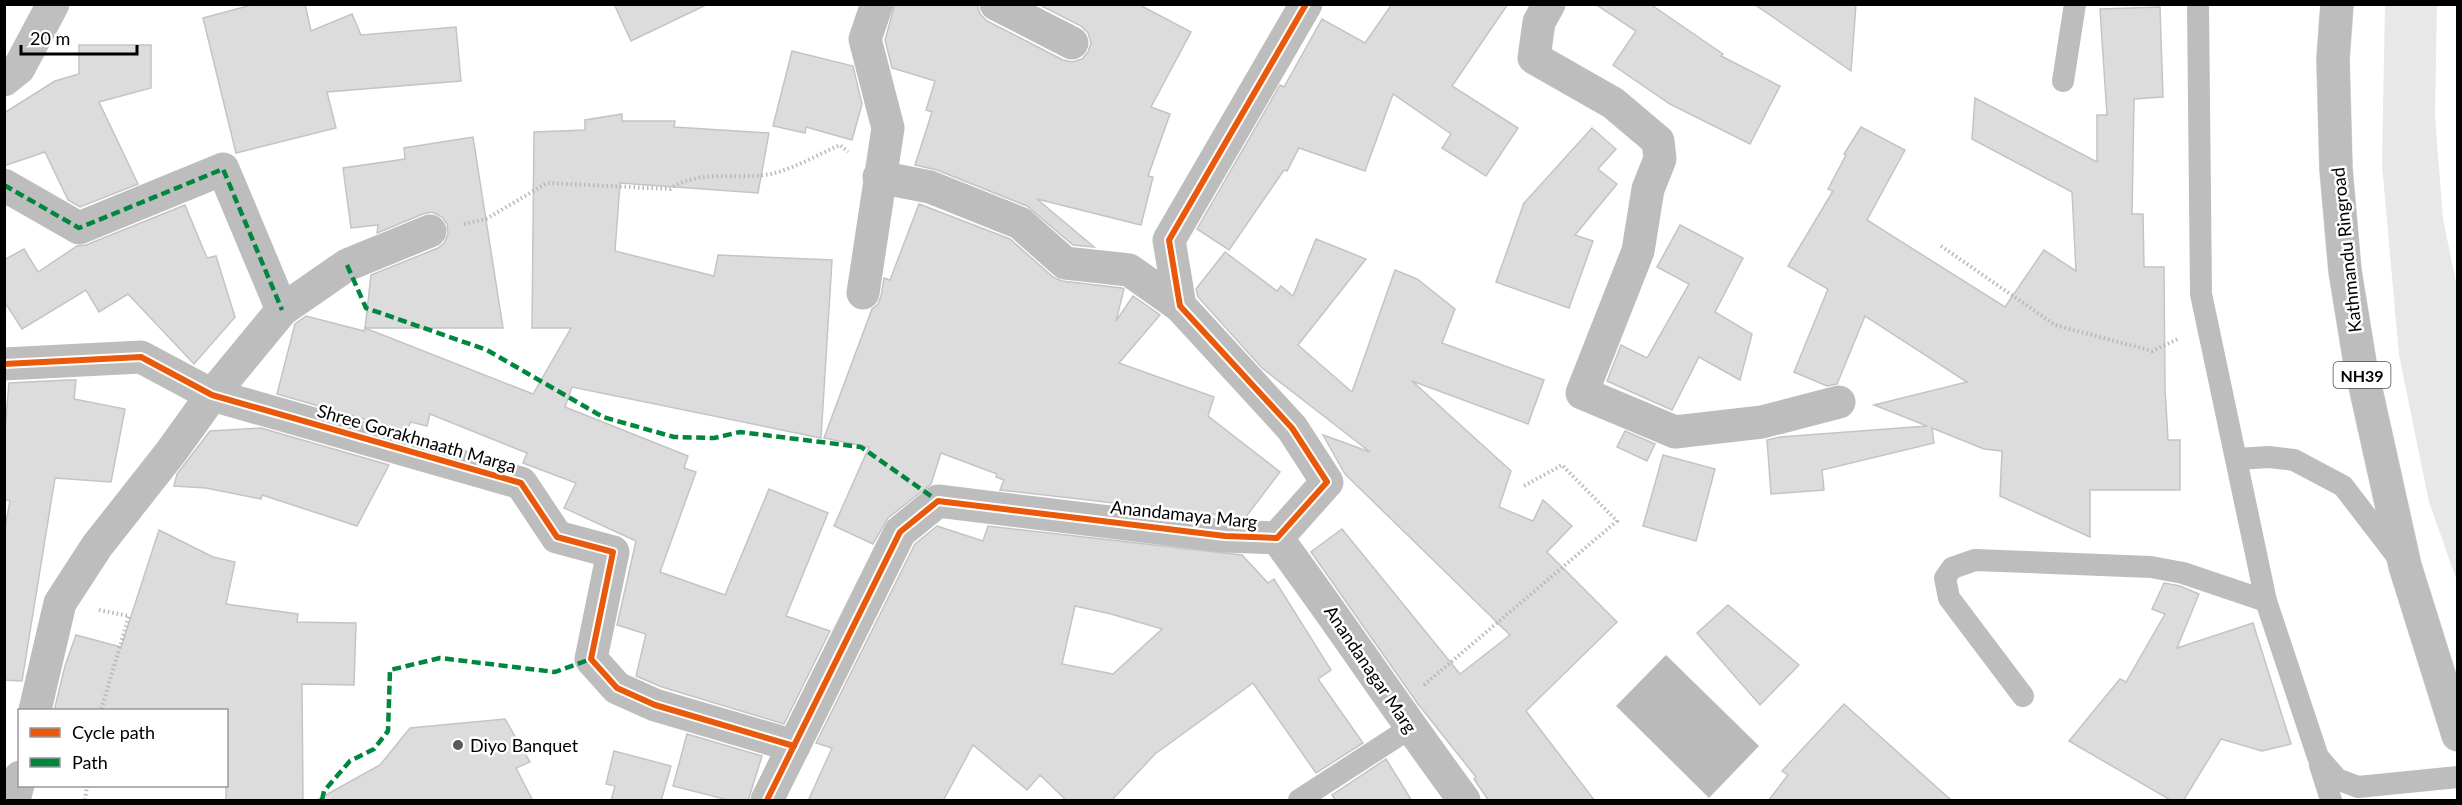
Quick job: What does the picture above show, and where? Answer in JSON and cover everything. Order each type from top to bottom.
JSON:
[{"type":"main road","points":[[4,80],[19,69],[53,4]]},
{"type":"main road","points":[[862,293],[888,128],[865,39],[877,4]]},
{"type":"main road","points":[[996,4],[1072,43]]},
{"type":"main road","points":[[1180,306],[1169,240],[1306,4]]},
{"type":"main road","points":[[1549,4],[1539,22],[1534,58],[1613,103],[1658,141],[1660,159],[1648,189],[1638,251],[1582,393],[1675,432],[1762,422],[1839,402]]},
{"type":"main road","name":"Kathmandu Ringroad","points":[[2337,4],[2333,59],[2336,169],[2345,271],[2360,363],[2405,566],[2457,735]]},
{"type":"main road","points":[[4,185],[79,228],[223,169],[282,310]]},
{"type":"main road","points":[[879,177],[930,188],[1020,224],[1065,263],[1129,270],[1180,306]]},
{"type":"main road","points":[[35,709],[60,603],[97,546],[171,452],[212,395],[282,310],[347,265],[430,231]]},
{"type":"main road","name":"Anandamaya Marg","points":[[766,801],[900,531],[938,501],[1225,536],[1277,538],[1327,482],[1292,428],[1180,306]]},
{"type":"main road","name":"Shree Gorakhnaath Marga","points":[[4,364],[141,357],[212,395],[522,483],[557,537],[613,552],[591,660],[617,688],[655,705],[794,746]]},
{"type":"main road","name":"Anandanagar Marg","points":[[1277,538],[1335,616],[1403,718],[1464,801]]},
{"type":"main road","points":[[14,801],[18,785]]},
{"type":"lane","points":[[2063,81],[2075,4]]},
{"type":"lane","points":[[2198,4],[2200,294],[2266,601],[2331,801]]},
{"type":"lane","points":[[2236,459],[2269,457],[2294,460],[2343,486],[2405,566]]},
{"type":"lane","points":[[2023,696],[1949,598],[1945,578],[1952,568],[1975,560],[2151,567],[2183,573],[2266,601]]},
{"type":"lane","points":[[1299,801],[1403,718]]},
{"type":"lane","points":[[2318,757],[2337,779],[2358,788],[2457,777]]},
{"type":"path","points":[[430,231],[486,219],[547,183],[670,189],[681,182],[698,177],[774,173],[840,145],[879,177]]},
{"type":"path","points":[[1941,246],[2055,325],[2152,351],[2208,326]]},
{"type":"path","points":[[1403,718],[1617,521],[1562,465],[1522,487]]},
{"type":"path","points":[[60,603],[129,616],[101,709]]},
{"type":"shaded area","points":[[2385,5],[2437,5],[2435,117],[2443,219],[2458,292],[2457,581],[2429,502],[2399,355],[2382,165]]},
{"type":"shaded area","points":[[1666,655],[1759,746],[1709,798],[1616,706]]},
{"type":"building","points":[[255,4],[305,4],[311,31],[352,14],[361,35],[456,27],[461,81],[327,92],[336,128],[236,153],[203,18]]},
{"type":"building","points":[[614,4],[708,4],[631,41]]},
{"type":"building","points":[[895,4],[977,4],[980,14],[987,21],[1063,60],[1072,62],[1082,59],[1088,52],[1091,43],[1088,33],[1081,26],[1038,4],[1138,4],[1191,32],[1151,107],[1170,114],[1148,176],[1153,177],[1141,225],[1037,199],[1094,247],[1073,245],[1027,206],[937,170],[915,165],[932,112],[926,110],[935,81],[892,68],[885,40]]},
{"type":"building","points":[[1392,4],[1508,4],[1452,86],[1518,128],[1486,176],[1442,148],[1451,134],[1393,94],[1365,171],[1299,148],[1287,171],[1284,170],[1229,250],[1197,229],[1280,85],[1284,87],[1322,19],[1365,43]]},
{"type":"building","points":[[1595,4],[1650,4],[1723,54],[1721,56],[1780,86],[1750,144],[1670,104],[1613,65],[1636,31]]},
{"type":"building","points":[[1754,4],[1856,4],[1851,71]]},
{"type":"building","points":[[2160,7],[2163,97],[2134,99],[2132,214],[2143,214],[2144,267],[2164,267],[2168,440],[2180,440],[2180,490],[2090,490],[2090,537],[2000,496],[2002,451],[1984,449],[1932,428],[1934,443],[1822,470],[1824,490],[1771,494],[1767,440],[1780,437],[1927,426],[1874,405],[1967,382],[1865,316],[1837,384],[1827,386],[1794,372],[1828,289],[1788,266],[1833,191],[1828,189],[1846,155],[1844,154],[1861,127],[1905,150],[1867,220],[2005,307],[2044,250],[2076,271],[2072,192],[1972,139],[1975,98],[2097,162],[2097,115],[2107,115],[2100,9]]},
{"type":"building","points":[[79,45],[151,45],[151,88],[99,102],[138,184],[80,207],[68,200],[45,152],[4,166],[4,113],[55,81],[79,74]]},
{"type":"building","points":[[792,51],[853,66],[862,104],[852,140],[806,127],[805,133],[773,126]]},
{"type":"building","points":[[622,114],[622,121],[675,121],[674,127],[769,133],[758,193],[620,183],[615,251],[714,276],[718,255],[832,260],[821,438],[572,387],[565,407],[688,456],[684,468],[696,472],[660,572],[725,595],[769,489],[828,513],[786,616],[830,631],[784,724],[662,687],[636,676],[646,634],[617,625],[636,541],[564,508],[576,483],[523,463],[527,453],[430,414],[427,426],[411,422],[406,431],[277,394],[295,324],[306,316],[364,331],[365,328],[533,394],[571,328],[532,328],[534,132],[585,130],[585,120]]},
{"type":"building","points":[[1592,128],[1616,149],[1598,169],[1617,184],[1575,235],[1593,241],[1569,308],[1496,282],[1524,203]]},
{"type":"building","points":[[473,137],[503,328],[365,328],[371,275],[438,248],[444,243],[448,234],[447,224],[442,217],[432,212],[377,233],[378,225],[351,228],[343,168],[405,159],[404,148]]},
{"type":"building","points":[[919,204],[1010,239],[1053,277],[1062,281],[1124,289],[1116,321],[1133,296],[1160,315],[1119,363],[1214,397],[1208,416],[1280,472],[1245,518],[1000,490],[1004,480],[996,477],[997,474],[941,453],[931,484],[888,518],[873,544],[834,526],[869,447],[824,438],[872,309],[878,304],[881,296],[884,278],[890,280]]},
{"type":"building","points":[[185,205],[207,258],[216,256],[235,317],[194,364],[128,294],[99,312],[86,290],[22,329],[4,301],[4,260],[24,249],[38,272],[77,246],[86,245]]},
{"type":"building","points":[[1680,225],[1743,258],[1715,312],[1752,334],[1740,380],[1699,357],[1672,410],[1607,381],[1621,345],[1647,358],[1689,284],[1657,267]]},
{"type":"building","points":[[1316,239],[1366,259],[1298,345],[1352,392],[1395,270],[1417,279],[1455,309],[1442,343],[1544,380],[1528,424],[1412,381],[1511,471],[1499,507],[1533,521],[1543,500],[1572,526],[1547,552],[1617,622],[1526,711],[1595,801],[1489,801],[1474,779],[1476,777],[1418,704],[1311,552],[1342,529],[1460,674],[1510,635],[1345,474],[1323,435],[1370,452],[1262,368],[1198,297],[1196,289],[1225,252],[1277,291],[1281,286],[1293,296]]},
{"type":"building","points":[[76,380],[74,399],[125,409],[111,482],[55,478],[22,681],[4,680],[4,533],[10,501],[4,499],[4,443],[9,383]]},
{"type":"building","points":[[261,428],[389,465],[357,526],[262,495],[261,499],[206,488],[174,486],[177,474],[210,431]]},
{"type":"building","points":[[1625,431],[1655,444],[1647,461],[1617,447]]},
{"type":"building","points":[[1663,455],[1715,469],[1696,541],[1643,526]]},
{"type":"building","points":[[937,526],[983,541],[988,526],[1242,555],[1268,583],[1274,579],[1331,670],[1318,679],[1363,743],[1316,773],[1253,683],[1155,754],[1111,801],[1067,801],[1040,775],[1027,790],[973,745],[943,801],[808,801],[832,748],[816,743],[915,544]],"holes":[[[1075,606],[1162,629],[1113,674],[1062,664]]]},
{"type":"building","points":[[159,530],[213,557],[235,562],[226,604],[298,614],[297,622],[356,623],[354,685],[302,684],[303,801],[226,801],[228,709],[54,709],[65,666],[76,635],[121,647]]},
{"type":"building","points":[[2164,583],[2180,586],[2199,594],[2177,648],[2253,623],[2291,744],[2262,751],[2221,739],[2183,801],[2172,801],[2069,741],[2120,679],[2126,682],[2165,614],[2152,609]]},
{"type":"building","points":[[1728,605],[1799,665],[1760,705],[1697,633]]},
{"type":"building","points":[[1844,704],[1952,801],[1768,801],[1788,775],[1782,771]]},
{"type":"building","name":"Diyo Banquet","points":[[505,719],[530,762],[516,768],[533,801],[315,801],[380,765],[410,728]]},
{"type":"building","points":[[687,734],[762,756],[748,801],[732,801],[673,786]]},
{"type":"building","points":[[614,751],[671,766],[661,801],[611,801],[615,786],[606,784]]},
{"type":"building","points":[[1386,759],[1412,801],[1336,801],[1332,795]]},
{"type":"marked path","points":[[4,185],[79,228],[223,169],[282,310]]},
{"type":"marked path","points":[[347,265],[366,308],[487,350],[603,417],[674,437],[714,438],[740,432],[861,447],[938,501]]},
{"type":"marked path","points":[[322,800],[324,791],[350,761],[374,749],[388,731],[390,670],[440,658],[555,672],[591,659]]},
{"type":"cycle path","points":[[767,800],[900,532],[938,501],[1225,536],[1277,538],[1327,482],[1292,428],[1180,306],[1169,240],[1306,4]]},
{"type":"cycle path","points":[[4,364],[141,357],[212,395],[521,483],[557,537],[613,552],[591,659],[617,688],[655,705],[794,746]]},
{"type":"place","name":"Diyo Banquet","points":[[458,745]]}]
